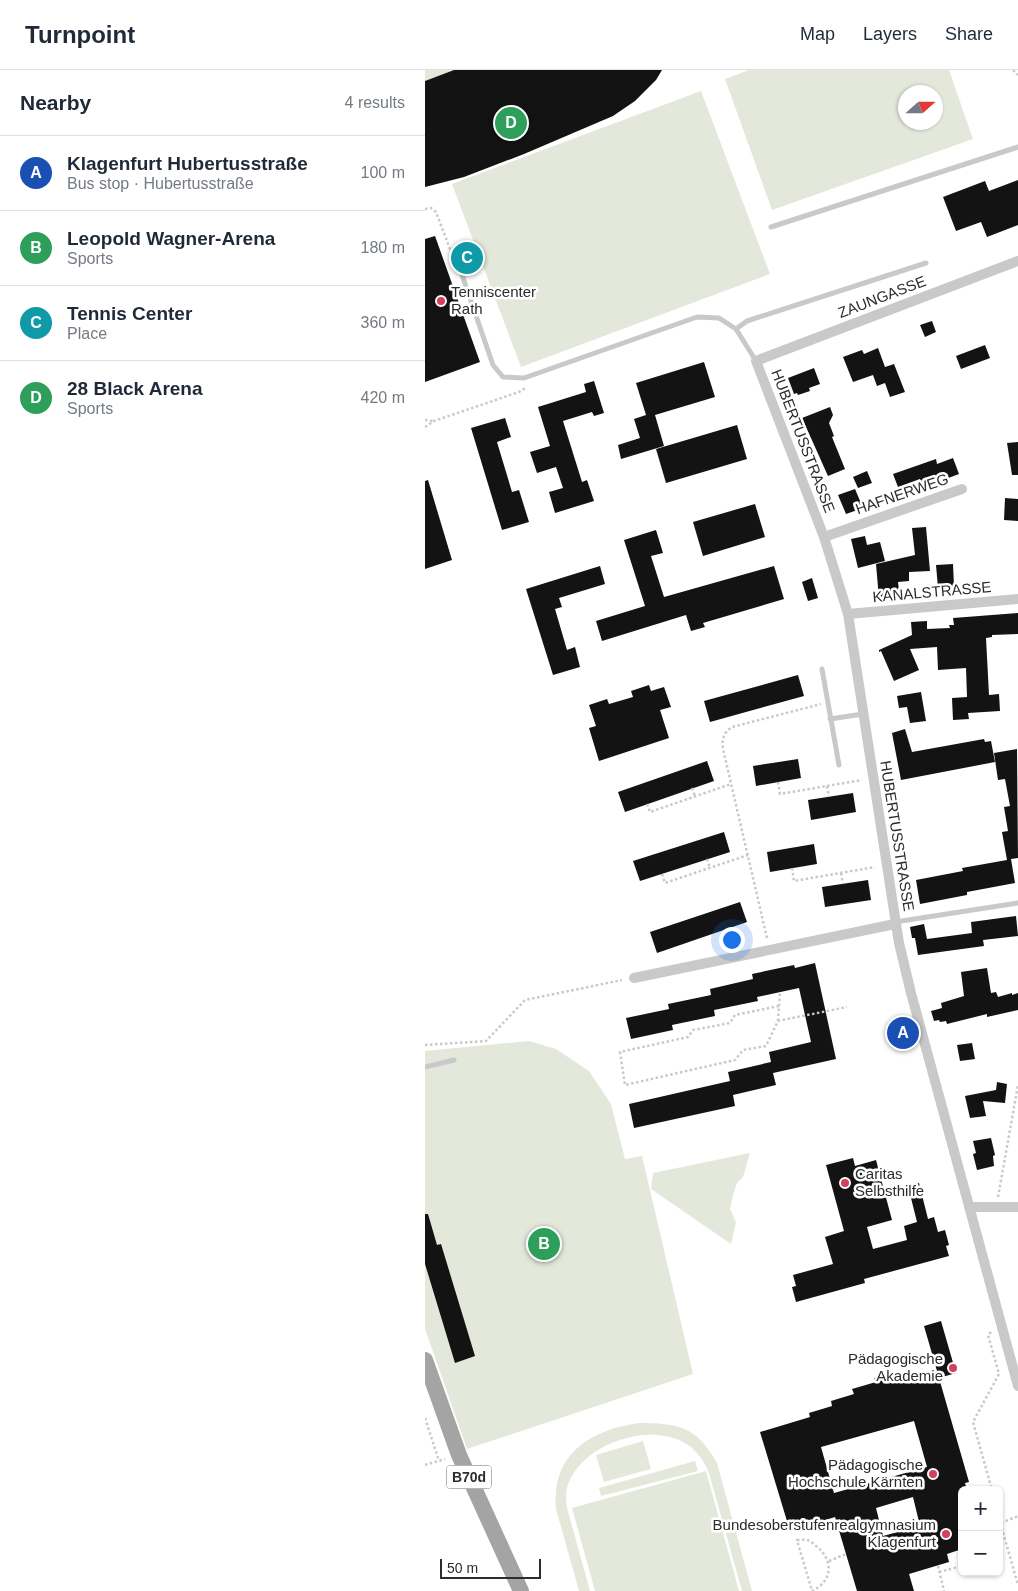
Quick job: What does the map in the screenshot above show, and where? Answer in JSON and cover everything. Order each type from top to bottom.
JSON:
[{"type":"main road","name":"B70d","points":[[425,1360],[459,1455],[521,1591]]},
{"type":"street","name":"ZAUNGASSE","points":[[756,361],[1018,261]]},
{"type":"street","name":"HUBERTUSSTRASSE","points":[[756,361],[824,537],[848,614],[895,923],[911,993],[1018,1386]]},
{"type":"street","name":"HAFNERWEG","points":[[824,537],[962,489]]},
{"type":"street","name":"KANALSTRASSE","points":[[848,614],[1018,599]]},
{"type":"street","name":"HUBERTUSSTRASSE","points":[[634,978],[895,923]]},
{"type":"street","points":[[969,1208],[1018,1207]]},
{"type":"lane","points":[[771,227],[1018,147]]},
{"type":"lane","points":[[461,272],[493,365],[503,377],[525,378],[697,317],[719,318],[736,329],[747,321],[926,263]]},
{"type":"lane","name":"HUBERTUSSTRASSE","points":[[736,329],[756,361]]},
{"type":"lane","points":[[822,669],[839,765]]},
{"type":"lane","points":[[830,719],[863,714]]},
{"type":"lane","name":"HUBERTUSSTRASSE","points":[[895,923],[1018,903]]},
{"type":"lane","points":[[425,1067],[454,1060]]},
{"type":"path","points":[[1013,70],[1018,75]]},
{"type":"path","points":[[425,209],[431,208],[436,212],[456,265],[461,272]]},
{"type":"path","points":[[425,427],[434,421],[519,392],[531,385],[532,375]]},
{"type":"path","points":[[425,420],[434,421]]},
{"type":"path","points":[[770,950],[722,739],[726,731],[732,726],[827,702]]},
{"type":"path","points":[[778,782],[780,794],[874,778]]},
{"type":"path","points":[[647,804],[650,812],[731,784]]},
{"type":"path","points":[[827,786],[829,797]]},
{"type":"path","points":[[692,788],[695,796]]},
{"type":"path","points":[[662,874],[665,883],[748,855]]},
{"type":"path","points":[[707,859],[710,868]]},
{"type":"path","points":[[792,868],[794,881],[887,865]]},
{"type":"path","points":[[841,873],[843,884]]},
{"type":"path","points":[[425,1045],[486,1041],[525,1000],[634,978]]},
{"type":"path","points":[[779,1006],[735,1015],[730,1023],[693,1030],[688,1037],[620,1052],[625,1085],[735,1060],[743,1050],[767,1046],[779,1021],[781,992]]},
{"type":"path","points":[[779,1021],[847,1007]]},
{"type":"path","points":[[996,1207],[1018,1085]]},
{"type":"path","points":[[990,1486],[973,1422],[999,1374],[988,1335],[1000,1321]]},
{"type":"path","points":[[425,1418],[439,1461]]},
{"type":"path","points":[[425,1465],[459,1455]]},
{"type":"path","points":[[1003,1522],[1018,1516]]},
{"type":"path","points":[[1002,1531],[1018,1585]]},
{"type":"path","points":[[797,1540],[809,1541],[821,1550],[829,1561],[829,1574],[821,1586],[812,1591],[797,1540]]},
{"type":"path","points":[[829,1561],[846,1554]]},
{"type":"path","points":[[938,1566],[944,1591]]},
{"type":"path","points":[[939,1572],[958,1567]]},
{"type":"shaded area","points":[[425,70],[454,70],[425,81]]},
{"type":"shaded area","points":[[749,70],[949,70],[973,139],[772,210],[725,79]]},
{"type":"shaded area","points":[[701,91],[770,274],[521,367],[452,184]]},
{"type":"shaded area","points":[[529,1041],[556,1049],[589,1071],[611,1104],[625,1159],[642,1156],[693,1374],[467,1449],[425,1329],[425,1051]]},
{"type":"shaded area","points":[[750,1153],[743,1177],[737,1183],[730,1209],[736,1222],[731,1244],[651,1189],[653,1173]]},
{"type":"shaded area","points":[[639,1423],[676,1426],[694,1435],[710,1451],[717,1463],[752,1591],[742,1591],[709,1473],[697,1452],[685,1443],[670,1437],[654,1435],[619,1440],[603,1447],[589,1456],[577,1468],[569,1482],[566,1492],[567,1508],[590,1591],[579,1591],[556,1509],[556,1490],[560,1473],[567,1459],[577,1448],[590,1439],[621,1426]]},
{"type":"shaded area","points":[[643,1441],[651,1469],[604,1482],[596,1455]]},
{"type":"shaded area","points":[[695,1461],[698,1471],[601,1496],[599,1488]]},
{"type":"shaded area","points":[[706,1471],[739,1591],[595,1591],[572,1508]]},
{"type":"building","points":[[454,70],[662,70],[656,80],[635,101],[613,116],[464,177],[425,187],[425,81]]},
{"type":"building","points":[[1018,180],[1018,225],[987,237],[981,222],[956,231],[943,197],[985,181],[989,191]]},
{"type":"building","name":"Tenniscenter Rath","points":[[435,236],[480,362],[425,382],[425,239]]},
{"type":"building","points":[[932,321],[936,332],[925,337],[920,325]]},
{"type":"building","points":[[985,345],[990,358],[961,369],[956,356]]},
{"type":"building","points":[[878,348],[885,367],[894,364],[905,392],[890,397],[885,383],[877,386],[873,375],[853,382],[843,357],[862,350],[864,354]]},
{"type":"building","points":[[704,362],[715,397],[655,415],[664,446],[621,459],[618,445],[640,438],[634,419],[646,415],[636,383]]},
{"type":"building","points":[[814,368],[820,384],[809,388],[810,391],[798,395],[797,393],[794,394],[788,378]]},
{"type":"building","points":[[594,381],[604,413],[594,416],[592,412],[563,421],[582,482],[587,480],[594,501],[555,513],[549,492],[563,488],[556,467],[537,473],[530,452],[550,446],[538,407],[586,392],[584,384]]},
{"type":"building","points":[[830,407],[833,415],[829,423],[834,436],[832,437],[845,469],[828,476],[802,418]]},
{"type":"building","points":[[505,418],[511,437],[497,442],[512,492],[519,490],[529,522],[502,530],[471,428]]},
{"type":"building","points":[[737,425],[747,459],[666,483],[656,449]]},
{"type":"building","points":[[1018,442],[1018,475],[1012,475],[1007,443]]},
{"type":"building","points":[[953,458],[959,474],[923,489],[920,479],[898,487],[893,474],[936,459],[937,464]]},
{"type":"building","points":[[867,471],[872,483],[858,488],[853,477]]},
{"type":"building","points":[[428,480],[452,560],[425,569],[425,481]]},
{"type":"building","points":[[855,489],[863,508],[846,514],[838,495]]},
{"type":"building","points":[[1005,498],[1018,499],[1018,521],[1004,520]]},
{"type":"building","points":[[755,504],[765,537],[703,556],[693,522]]},
{"type":"building","points":[[926,527],[930,571],[909,572],[909,581],[898,582],[900,598],[879,599],[876,564],[915,555],[912,528]]},
{"type":"building","points":[[656,530],[663,553],[651,556],[664,597],[774,566],[784,599],[703,623],[705,627],[691,631],[686,615],[602,641],[596,621],[645,606],[624,540]]},
{"type":"building","points":[[865,536],[867,545],[880,542],[885,561],[858,568],[851,539]]},
{"type":"building","points":[[953,564],[954,586],[938,588],[936,565]]},
{"type":"building","points":[[600,566],[605,584],[559,598],[562,607],[555,609],[567,650],[575,647],[580,667],[553,675],[526,589]]},
{"type":"building","points":[[812,578],[818,598],[808,601],[802,582]]},
{"type":"building","points":[[1018,613],[1018,634],[992,635],[992,637],[986,638],[989,695],[999,694],[1000,711],[968,713],[969,719],[953,720],[952,698],[967,697],[966,668],[938,670],[937,647],[910,649],[919,670],[894,681],[881,651],[879,652],[879,650],[912,635],[911,622],[927,621],[927,629],[950,628],[949,625],[954,625],[953,618]]},
{"type":"building","points":[[798,675],[804,696],[710,722],[704,701]]},
{"type":"building","points":[[649,685],[651,691],[664,687],[671,707],[660,710],[669,738],[599,761],[589,728],[596,726],[589,705],[607,699],[609,704],[633,697],[631,691]]},
{"type":"building","points":[[921,692],[926,721],[910,723],[907,707],[899,708],[897,696]]},
{"type":"building","points":[[905,729],[912,752],[984,739],[985,742],[991,741],[995,762],[901,780],[892,733]]},
{"type":"building","points":[[1017,749],[1018,858],[1011,859],[1015,883],[967,892],[967,895],[920,904],[916,880],[963,871],[962,868],[1007,860],[1002,832],[1008,831],[1004,807],[1010,806],[1005,779],[998,780],[994,753]]},
{"type":"building","points":[[798,759],[801,778],[756,786],[753,766]]},
{"type":"building","points":[[707,761],[714,781],[625,812],[618,792]]},
{"type":"building","points":[[853,793],[856,812],[811,820],[808,800]]},
{"type":"building","points":[[724,832],[730,852],[640,881],[633,861]]},
{"type":"building","points":[[814,844],[817,864],[770,872],[767,852]]},
{"type":"building","points":[[868,880],[871,900],[825,907],[822,887]]},
{"type":"building","points":[[740,902],[747,922],[657,953],[650,932]]},
{"type":"building","points":[[1016,916],[1018,936],[983,940],[984,946],[918,955],[915,938],[912,938],[910,927],[924,924],[927,939],[972,933],[971,922]]},
{"type":"building","points":[[815,963],[836,1059],[773,1073],[776,1085],[733,1095],[735,1106],[634,1128],[629,1104],[730,1081],[728,1072],[771,1062],[769,1052],[811,1042],[799,988],[757,997],[758,1001],[714,1010],[715,1016],[672,1025],[673,1030],[631,1039],[626,1018],[669,1009],[668,1004],[711,995],[710,989],[753,979],[752,974],[794,965],[795,968]]},
{"type":"building","points":[[987,968],[991,993],[996,992],[998,997],[1018,993],[1018,1010],[987,1017],[987,1014],[947,1024],[946,1021],[934,1021],[931,1011],[942,1008],[941,1003],[964,996],[961,972]]},
{"type":"building","points":[[972,1043],[975,1059],[960,1061],[957,1045]]},
{"type":"building","points":[[997,1082],[1007,1084],[1005,1103],[983,1101],[986,1116],[970,1118],[965,1096],[996,1090]]},
{"type":"building","points":[[991,1138],[995,1155],[993,1156],[994,1166],[977,1170],[973,1154],[976,1153],[973,1141]]},
{"type":"building","points":[[853,1158],[855,1166],[876,1160],[892,1220],[867,1227],[873,1249],[907,1240],[904,1226],[917,1222],[908,1186],[919,1183],[928,1219],[934,1217],[938,1232],[945,1230],[949,1245],[946,1246],[949,1256],[864,1279],[865,1283],[796,1302],[792,1287],[796,1286],[793,1275],[833,1264],[825,1237],[844,1231],[826,1165]]},
{"type":"building","points":[[425,1214],[428,1214],[437,1245],[441,1244],[475,1356],[455,1363],[425,1264]]},
{"type":"building","name":"Pädagogische Hochschule Kärnten","points":[[941,1321],[956,1373],[939,1378],[969,1482],[965,1483],[966,1486],[958,1486],[958,1550],[947,1554],[949,1562],[909,1574],[914,1591],[857,1591],[835,1517],[790,1531],[760,1432],[810,1417],[809,1413],[832,1406],[831,1401],[854,1394],[852,1389],[876,1382],[874,1378],[895,1372],[898,1382],[937,1371],[924,1326]],"holes":[[[914,1421],[927,1467],[834,1493],[821,1447]],[[913,1497],[920,1526],[883,1536],[876,1508]]]},
{"type":"place","name":"28 Black Arena","points":[[511,123]]},
{"type":"place","name":"Tennis Center","points":[[467,258]]},
{"type":"place","name":"Tenniscenter Rath","points":[[441,301]]},
{"type":"place","name":"Klagenfurt Hubertusstraße","points":[[903,1033]]},
{"type":"place","name":"Caritas Selbsthilfe","points":[[845,1183]]},
{"type":"place","name":"Leopold Wagner-Arena","points":[[544,1244]]},
{"type":"place","name":"Pädagogische Akademie","points":[[953,1368]]},
{"type":"place","name":"Pädagogische Hochschule Kärnten","points":[[933,1474]]},
{"type":"place","name":"Bundesoberstufenrealgymnasium Klagenfurt","points":[[946,1534]]}]
